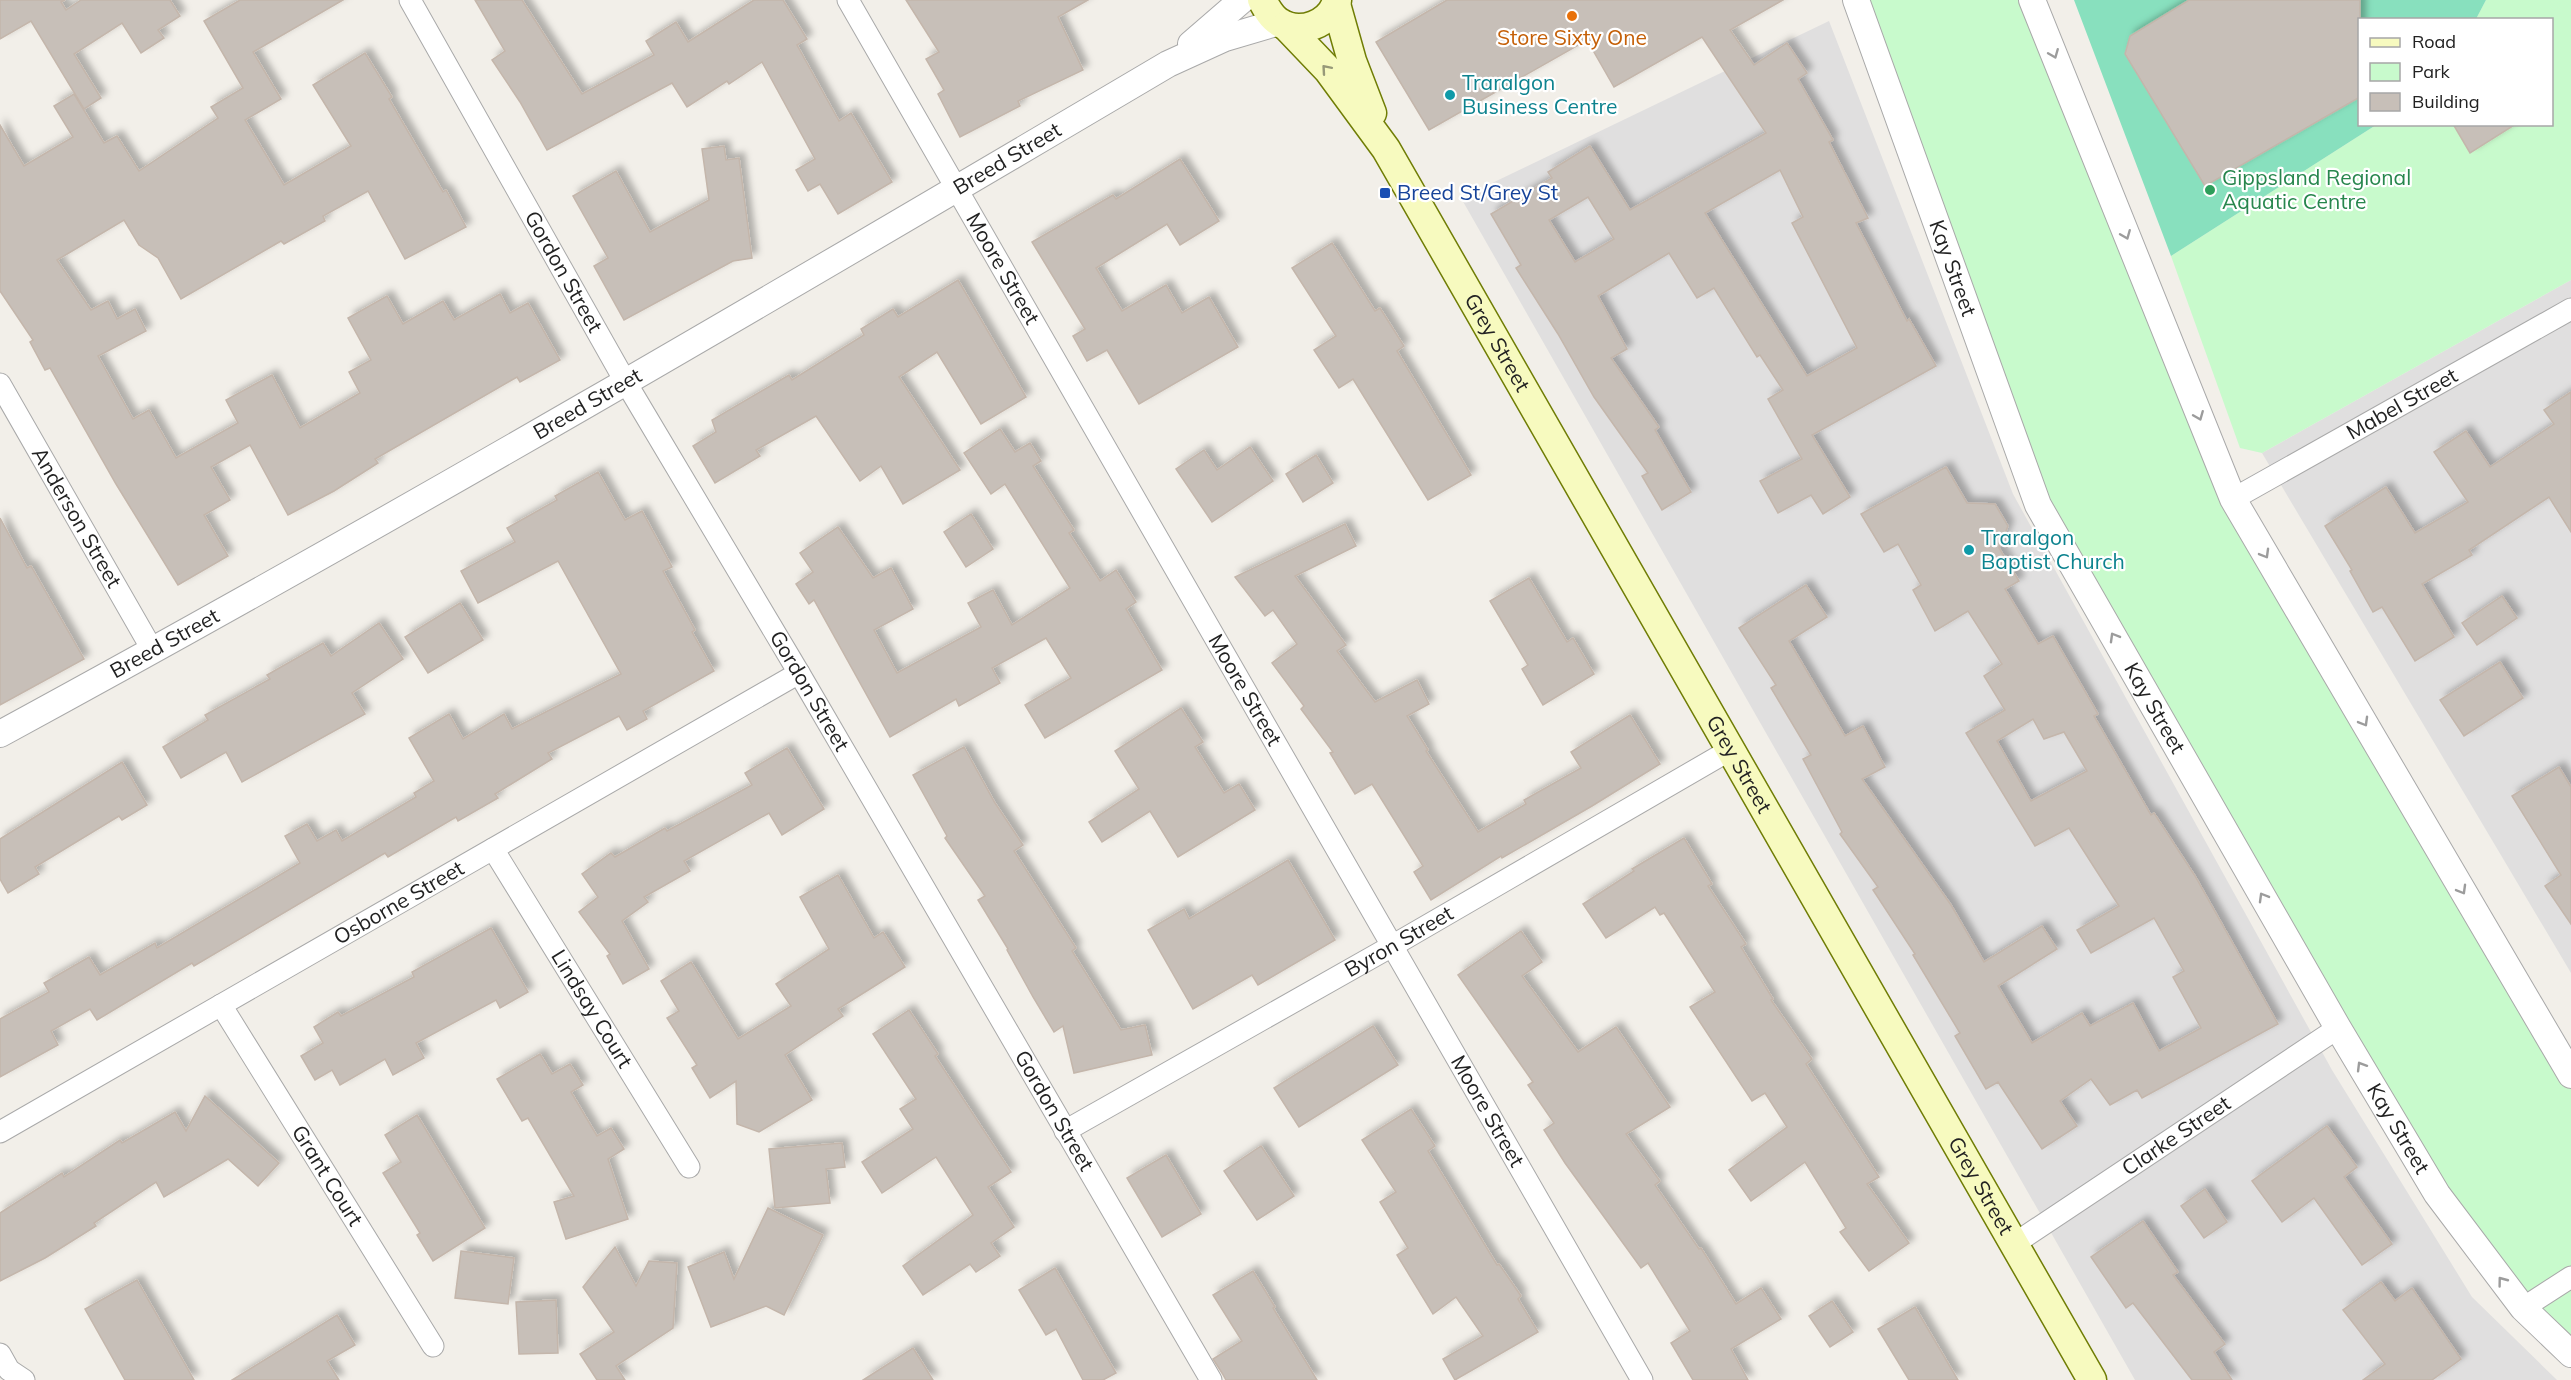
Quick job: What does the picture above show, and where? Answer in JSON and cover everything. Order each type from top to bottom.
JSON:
[{"type":"main road","name":"Grey Street","points":[[1262,0],[1268,13],[1283,24],[1328,70],[1386,149],[2092,1380]]},
{"type":"main road","name":"Grey Street","points":[[1337,2],[1352,61],[1386,149]]},
{"type":"main road","points":[[1283,24],[1310,27],[1330,15],[1337,2]]},
{"type":"street","name":"Gordon Street","points":[[410,0],[625,381],[799,673],[1210,1380]]},
{"type":"street","name":"Moore Street","points":[[848,0],[1642,1380]]},
{"type":"street","name":"Breed Street","points":[[1168,64],[1242,0]]},
{"type":"street","name":"Kay Street","points":[[1856,0],[2038,506],[2338,1028],[2437,1194],[2523,1308],[2571,1354]]},
{"type":"street","points":[[2032,0],[2233,499],[2571,1075]]},
{"type":"street","name":"Breed Street","points":[[0,734],[153,651],[625,381],[1168,64],[1226,38],[1283,24]]},
{"type":"street","name":"Mabel Street","points":[[2233,499],[2571,309]]},
{"type":"street","name":"Anderson Street","points":[[0,384],[153,651]]},
{"type":"street","name":"Osborne Street","points":[[0,1132],[799,673]]},
{"type":"street","name":"Byron Street","points":[[1065,1131],[1392,946],[1730,750]]},
{"type":"street","name":"Lindsay Court","points":[[493,849],[689,1167]]},
{"type":"street","name":"Grant Court","points":[[221,1005],[433,1346]]},
{"type":"street","name":"Clarke Street","points":[[2014,1244],[2338,1028]]},
{"type":"street","points":[[2523,1308],[2571,1277]]},
{"type":"street","points":[[0,1354],[9,1370],[24,1380]]},
{"type":"shaded area","points":[[1829,21],[2013,494],[2332,1070],[2472,1297],[2557,1380],[2135,1380],[1461,198]]},
{"type":"shaded area","points":[[2571,280],[2571,973],[2262,453]]},
{"type":"green space","points":[[1853,0],[2032,0],[2233,499],[2571,1075],[2571,1352],[2437,1194],[2038,505]]},
{"type":"green space","name":"Gippsland Regional Aquatic Centre","points":[[2074,0],[2486,0],[2477,18],[2358,18],[2358,126],[2374,126],[2171,256]]},
{"type":"green space","points":[[2486,0],[2571,0],[2571,280],[2262,453],[2240,448],[2171,256],[2374,126],[2553,126],[2553,18],[2477,18]]},
{"type":"building","points":[[0,0],[65,0],[61,2],[66,10],[81,0],[170,0],[180,16],[158,30],[164,38],[141,53],[122,23],[74,54],[101,98],[84,109],[31,21],[0,39]]},
{"type":"building","points":[[240,0],[343,0],[253,52],[281,99],[245,120],[284,185],[351,146],[313,85],[365,53],[392,97],[389,99],[443,192],[446,190],[466,227],[405,259],[368,191],[323,216],[325,221],[284,244],[281,241],[181,299],[158,258],[139,245],[124,220],[57,260],[91,310],[108,301],[117,319],[135,309],[146,331],[98,356],[133,419],[149,410],[176,458],[238,423],[226,400],[272,375],[300,428],[360,393],[349,372],[371,360],[348,318],[387,296],[403,324],[443,301],[454,320],[500,294],[510,313],[528,303],[560,360],[520,382],[517,377],[375,459],[378,463],[334,491],[288,515],[250,445],[211,467],[230,500],[204,515],[228,556],[178,585],[116,484],[50,368],[45,370],[30,342],[33,340],[0,291],[0,125],[24,166],[73,137],[54,106],[74,94],[104,143],[117,136],[139,171],[218,118],[211,107],[243,88],[204,21]]},
{"type":"building","points":[[475,0],[522,0],[582,94],[654,55],[646,41],[676,22],[688,42],[754,0],[783,0],[807,39],[797,45],[839,121],[851,113],[892,182],[838,214],[820,184],[808,191],[796,170],[815,159],[762,62],[729,84],[727,81],[687,107],[672,83],[547,150],[520,102],[492,60],[505,51]]},
{"type":"building","points":[[906,0],[1088,0],[1058,17],[1083,70],[1018,101],[1020,106],[960,137],[938,94],[944,90],[926,59],[939,52]]},
{"type":"building","points":[[1447,0],[1783,0],[1730,30],[1754,65],[1787,43],[1807,73],[1798,79],[1833,140],[1829,142],[1868,218],[1856,223],[1907,321],[1909,319],[1936,366],[1812,435],[1850,497],[1823,514],[1811,495],[1778,513],[1760,481],[1802,459],[1768,399],[1783,390],[1760,355],[1757,357],[1714,288],[1697,298],[1669,253],[1598,296],[1627,349],[1611,358],[1659,427],[1655,430],[1691,492],[1662,510],[1642,476],[1648,473],[1594,397],[1516,268],[1521,265],[1491,214],[1552,178],[1548,172],[1590,146],[1630,210],[1766,133],[1702,37],[1614,87],[1587,40],[1429,130],[1376,42]],"holes":[[[1780,170],[1803,217],[1792,223],[1857,348],[1807,376],[1705,213]],[[1588,197],[1614,239],[1575,262],[1549,220]]]},
{"type":"building","points":[[2189,0],[2360,0],[2358,98],[2205,186],[2125,54],[2130,36]]},
{"type":"building","points":[[2454,126],[2513,126],[2470,153]]},
{"type":"building","points":[[724,146],[726,160],[739,158],[752,258],[733,261],[624,320],[594,266],[608,258],[573,196],[616,171],[650,232],[709,200],[702,149]]},
{"type":"building","points":[[1180,159],[1219,221],[1180,245],[1167,224],[1096,268],[1122,311],[1166,285],[1182,313],[1209,297],[1238,347],[1139,404],[1107,350],[1087,361],[1073,336],[1085,329],[1032,242],[1113,195],[1116,199]]},
{"type":"building","points":[[1332,243],[1375,311],[1380,308],[1404,346],[1397,351],[1471,475],[1428,500],[1353,379],[1339,388],[1314,350],[1336,336],[1292,268]]},
{"type":"building","points":[[958,280],[1026,397],[981,424],[937,352],[899,377],[960,470],[903,504],[881,466],[860,481],[816,416],[756,450],[760,456],[715,483],[693,446],[716,432],[712,420],[789,375],[792,380],[864,335],[861,329],[893,309],[898,317]]},
{"type":"building","points":[[2571,392],[2571,532],[2549,497],[2469,550],[2472,555],[2422,584],[2454,637],[2415,661],[2382,607],[2373,612],[2350,571],[2352,570],[2325,526],[2386,487],[2415,533],[2468,502],[2434,452],[2466,431],[2490,467],[2554,424],[2544,410]]},
{"type":"building","points":[[1000,429],[1015,452],[1030,443],[1041,461],[1033,466],[1074,530],[1069,533],[1100,581],[1116,570],[1136,602],[1126,609],[1162,670],[1045,738],[1025,705],[1071,678],[1046,638],[992,668],[1000,683],[959,706],[956,699],[890,737],[814,600],[809,604],[796,584],[813,572],[800,553],[838,527],[873,578],[891,568],[913,609],[874,630],[897,673],[981,627],[968,603],[993,590],[1012,625],[1070,588],[1005,484],[991,494],[964,453]]},
{"type":"building","points":[[1250,447],[1273,481],[1212,522],[1176,469],[1204,450],[1217,470]]},
{"type":"building","points":[[1316,455],[1333,483],[1303,502],[1286,474]]},
{"type":"building","points":[[1946,467],[1967,503],[1995,504],[2008,526],[1999,548],[2019,581],[2005,589],[2038,644],[2053,636],[2098,714],[2094,716],[2151,815],[2154,813],[2195,876],[2278,1024],[2142,1098],[2137,1090],[2110,1105],[2091,1079],[2060,1101],[2077,1126],[2042,1149],[1998,1082],[1986,1089],[1955,1036],[1960,1033],[1913,955],[1915,954],[1873,890],[1878,887],[1840,834],[1842,832],[1803,759],[1811,755],[1771,688],[1776,685],[1739,628],[1806,585],[1827,617],[1789,641],[1845,736],[1863,726],[1885,767],[1862,779],[1951,905],[1984,962],[2042,926],[2057,949],[1998,986],[2032,1043],[2082,1013],[2090,1026],[2133,1003],[2159,1051],[2201,1028],[2173,977],[2184,971],[2154,918],[2091,953],[2077,930],[2119,906],[2069,828],[2035,846],[1966,733],[2005,710],[1984,676],[2002,664],[1968,611],[1935,631],[1913,590],[1921,585],[1898,544],[1884,552],[1861,514]],"holes":[[[2033,719],[2044,739],[2064,732],[2087,771],[2031,801],[1997,741]]]},
{"type":"building","points":[[598,472],[625,520],[642,511],[672,567],[663,571],[695,630],[692,632],[714,671],[643,711],[647,719],[627,730],[619,716],[548,753],[552,759],[495,794],[498,798],[458,821],[456,817],[388,857],[385,853],[194,966],[192,963],[97,1020],[90,1009],[51,1031],[58,1045],[0,1077],[0,1019],[49,992],[44,983],[89,957],[100,975],[155,943],[157,948],[300,863],[285,836],[307,824],[317,841],[336,830],[342,841],[416,797],[414,793],[434,781],[409,738],[449,714],[463,739],[504,714],[512,729],[621,674],[558,561],[478,603],[461,571],[515,542],[507,528],[557,500],[555,496]]},
{"type":"building","points":[[971,514],[993,549],[966,567],[944,532]]},
{"type":"building","points":[[0,518],[27,568],[31,566],[84,659],[0,705]]},
{"type":"building","points":[[1345,524],[1356,546],[1295,576],[1346,645],[1337,651],[1375,702],[1417,680],[1429,704],[1407,716],[1428,750],[1426,751],[1478,832],[1526,804],[1524,800],[1581,768],[1571,752],[1630,715],[1660,764],[1592,806],[1502,858],[1501,856],[1431,900],[1414,872],[1423,866],[1372,784],[1355,794],[1330,753],[1333,752],[1301,709],[1304,706],[1272,663],[1297,644],[1273,610],[1265,616],[1235,577]]},
{"type":"building","points":[[1529,578],[1567,642],[1573,638],[1594,674],[1543,705],[1522,669],[1528,665],[1490,601]]},
{"type":"building","points":[[2502,596],[2517,618],[2477,645],[2462,623]]},
{"type":"building","points":[[460,603],[483,640],[428,673],[405,637]]},
{"type":"building","points":[[379,623],[403,659],[352,693],[365,714],[242,782],[226,752],[181,778],[163,747],[208,720],[205,715],[270,679],[267,675],[323,643],[331,656]]},
{"type":"building","points":[[2500,662],[2523,698],[2464,736],[2440,700]]},
{"type":"building","points":[[1181,708],[1203,742],[1195,747],[1224,793],[1239,784],[1255,810],[1178,857],[1150,811],[1102,842],[1089,822],[1139,789],[1115,751]]},
{"type":"building","points":[[964,747],[995,803],[1023,845],[1014,851],[1076,948],[1072,951],[1121,1030],[1145,1025],[1152,1055],[1074,1073],[1063,1026],[1054,1032],[1033,997],[1008,949],[978,900],[985,896],[945,838],[947,836],[913,775]]},
{"type":"building","points":[[787,748],[824,809],[782,835],[769,813],[684,861],[690,871],[644,897],[648,902],[622,921],[649,969],[623,984],[607,956],[610,954],[579,912],[598,897],[582,874],[611,853],[615,857],[665,828],[667,831],[752,785],[745,773]]},
{"type":"building","points":[[122,762],[147,805],[122,820],[119,816],[35,867],[39,874],[8,893],[0,879],[0,839]]},
{"type":"building","points":[[2559,767],[2571,787],[2571,924],[2545,886],[2561,875],[2512,796]]},
{"type":"building","points":[[1684,838],[1712,884],[1708,886],[1746,944],[1741,947],[1773,999],[1771,1000],[1812,1059],[1806,1064],[1879,1177],[1867,1184],[1909,1243],[1869,1271],[1840,1232],[1846,1228],[1805,1162],[1751,1201],[1729,1170],[1787,1127],[1765,1093],[1752,1101],[1690,1007],[1715,992],[1664,913],[1660,915],[1655,907],[1606,938],[1583,904],[1634,871],[1632,869]]},
{"type":"building","points":[[1288,860],[1335,940],[1258,985],[1252,975],[1193,1009],[1148,930],[1184,909],[1189,919]]},
{"type":"building","points":[[838,875],[874,938],[883,932],[905,967],[838,1009],[843,1016],[785,1055],[812,1100],[759,1132],[737,1124],[736,1081],[710,1098],[692,1068],[697,1065],[667,1018],[679,1011],[661,981],[691,962],[738,1039],[791,1006],[776,984],[829,949],[800,897]]},
{"type":"building","points":[[491,928],[528,992],[500,1008],[496,1000],[416,1043],[424,1058],[393,1075],[385,1059],[340,1085],[332,1070],[315,1080],[301,1056],[323,1043],[314,1027],[338,1012],[341,1016],[414,977],[412,972]]},
{"type":"building","points":[[1521,931],[1542,962],[1522,976],[1578,1052],[1616,1027],[1670,1107],[1626,1134],[1660,1181],[1655,1185],[1699,1249],[1701,1248],[1736,1304],[1761,1288],[1781,1319],[1731,1349],[1748,1380],[1693,1380],[1671,1343],[1690,1331],[1648,1263],[1641,1268],[1565,1163],[1544,1130],[1554,1123],[1528,1085],[1533,1082],[1458,975]]},
{"type":"building","points":[[909,1010],[938,1054],[935,1056],[1011,1172],[988,1187],[1014,1227],[991,1243],[1000,1256],[976,1272],[970,1264],[923,1295],[903,1266],[973,1215],[936,1157],[882,1193],[862,1162],[913,1129],[900,1109],[916,1099],[873,1034]]},
{"type":"building","points":[[1373,1026],[1398,1065],[1299,1127],[1274,1088]]},
{"type":"building","points":[[540,1054],[552,1074],[570,1064],[583,1085],[571,1092],[597,1136],[611,1128],[624,1149],[608,1159],[628,1219],[566,1239],[554,1202],[574,1196],[528,1118],[522,1121],[497,1079]]},
{"type":"building","points":[[205,1096],[279,1163],[258,1186],[228,1159],[164,1197],[156,1182],[94,1223],[96,1226],[45,1258],[0,1281],[0,1213],[62,1173],[64,1177],[120,1140],[122,1143],[175,1112],[186,1131]]},
{"type":"building","points":[[1411,1109],[1435,1146],[1428,1151],[1497,1265],[1499,1264],[1521,1296],[1518,1299],[1538,1332],[1455,1380],[1443,1359],[1483,1336],[1456,1297],[1433,1314],[1397,1255],[1408,1248],[1380,1202],[1396,1192],[1362,1140]]},
{"type":"building","points":[[417,1115],[485,1228],[433,1261],[417,1235],[420,1233],[383,1173],[401,1162],[385,1135]]},
{"type":"building","points":[[2327,1126],[2357,1167],[2344,1177],[2392,1244],[2362,1265],[2314,1198],[2282,1222],[2252,1181]]},
{"type":"building","points":[[842,1143],[845,1167],[826,1169],[830,1203],[775,1208],[769,1149]]},
{"type":"building","points":[[1261,1146],[1294,1196],[1257,1220],[1224,1171]]},
{"type":"building","points":[[1166,1155],[1201,1214],[1162,1237],[1127,1178]]},
{"type":"building","points":[[2205,1189],[2227,1222],[2204,1238],[2181,1206]]},
{"type":"building","points":[[768,1208],[823,1235],[784,1315],[766,1306],[711,1327],[688,1267],[724,1252],[734,1279]]},
{"type":"building","points":[[2143,1221],[2178,1272],[2173,1275],[2225,1344],[2214,1352],[2232,1380],[2192,1380],[2133,1303],[2126,1308],[2091,1257]]},
{"type":"building","points":[[615,1247],[636,1286],[649,1261],[677,1263],[673,1328],[616,1366],[625,1380],[597,1380],[580,1354],[614,1332],[583,1287]]},
{"type":"building","points":[[461,1251],[514,1258],[508,1304],[455,1298]]},
{"type":"building","points":[[1055,1268],[1116,1373],[1103,1380],[1083,1380],[1056,1329],[1046,1335],[1019,1290]]},
{"type":"building","points":[[1253,1271],[1317,1380],[1226,1380],[1213,1359],[1242,1341],[1213,1295]]},
{"type":"building","points":[[137,1280],[194,1380],[125,1380],[85,1309]]},
{"type":"building","points":[[2381,1282],[2395,1301],[2412,1288],[2461,1359],[2432,1380],[2363,1380],[2385,1364],[2343,1310]]},
{"type":"building","points":[[556,1300],[558,1353],[519,1354],[516,1302]]},
{"type":"building","points":[[1832,1301],[1853,1332],[1830,1347],[1809,1316]]},
{"type":"building","points":[[1915,1307],[1958,1380],[1909,1380],[1878,1329]]},
{"type":"building","points":[[337,1315],[355,1345],[327,1361],[339,1380],[232,1380]]},
{"type":"building","points":[[913,1348],[933,1380],[863,1380]]},
{"type":"place","name":"Store Sixty One","points":[[1572,16]]},
{"type":"place","name":"Traralgon Business Centre","points":[[1450,95]]},
{"type":"place","name":"Gippsland Regional Aquatic Centre","points":[[2210,190]]},
{"type":"place","name":"Breed St/Grey St","points":[[1385,193]]},
{"type":"place","name":"Traralgon Baptist Church","points":[[1969,550]]}]
